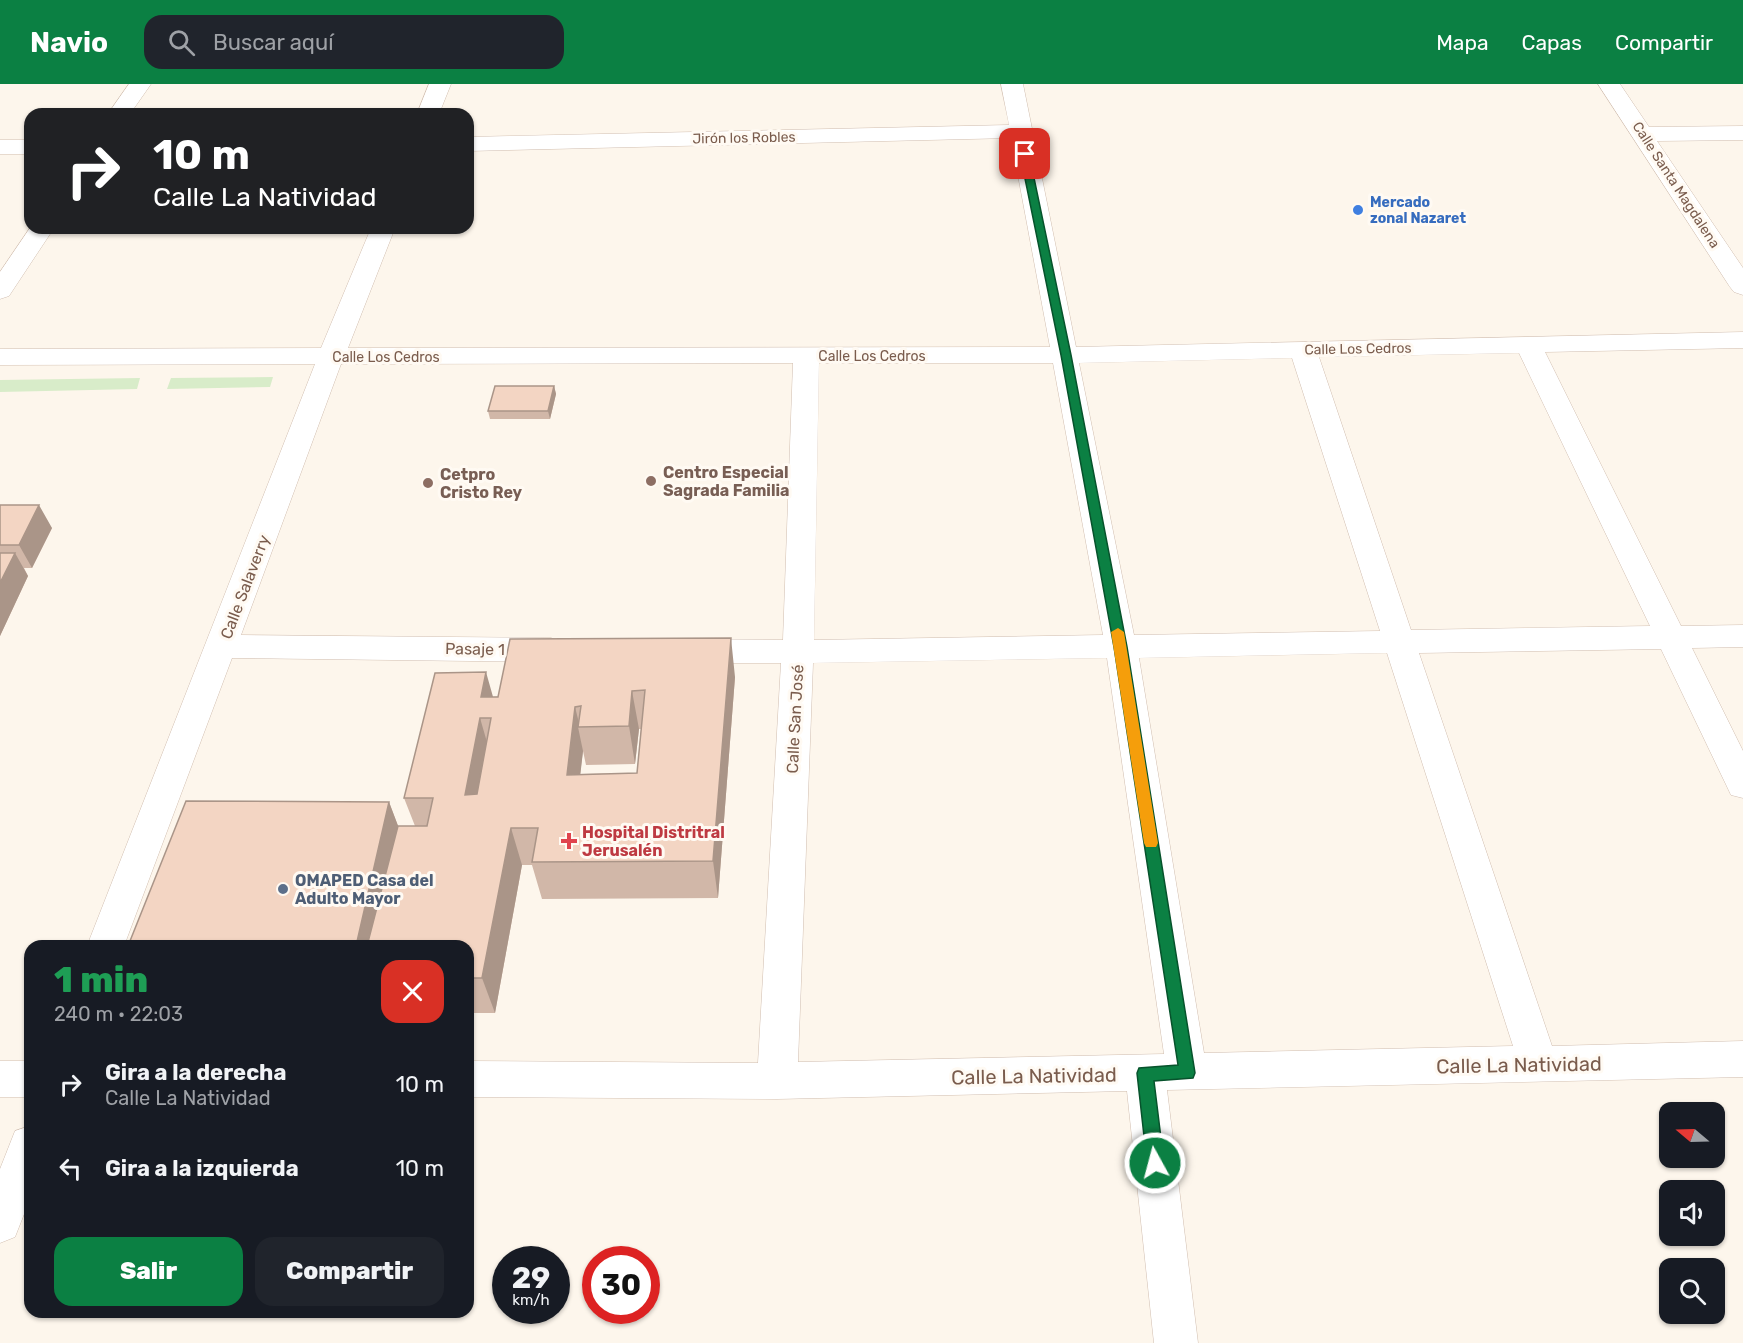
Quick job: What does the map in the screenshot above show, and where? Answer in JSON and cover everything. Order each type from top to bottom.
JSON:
[{"type":"street","points":[[123,108],[140,84]]},
{"type":"street","points":[[430,108],[440,84]]},
{"type":"street","points":[[1012,84],[1121,647],[1187,1073]]},
{"type":"street","name":"Calle Santa Magdalena","points":[[1609,84],[1743,287]]},
{"type":"street","name":"Jirón los Robles","points":[[474,144],[1020,132]]},
{"type":"street","points":[[1642,134],[1743,133]]},
{"type":"street","points":[[0,147],[24,147]]},
{"type":"street","points":[[0,291],[38,234]]},
{"type":"street","name":"Calle Salaverry","points":[[108,940],[223,646],[331,357],[381,234]]},
{"type":"street","name":"Calle Los Cedros","points":[[0,357],[1066,355],[1743,340]]},
{"type":"street","points":[[1528,345],[1743,785]]},
{"type":"street","points":[[1303,350],[1539,1064]]},
{"type":"street","name":"Calle San José","points":[[777,1081],[798,652],[806,357]]},
{"type":"street","points":[[654,651],[798,652],[1743,636]]},
{"type":"street","name":"Pasaje 1","points":[[223,646],[582,650]]},
{"type":"street","name":"Calle La Natividad","points":[[474,1078],[777,1081],[1743,1059]]},
{"type":"street","points":[[1145,1073],[1176,1343]]},
{"type":"street","points":[[0,1079],[24,1078]]},
{"type":"street","points":[[0,1222],[24,1160]]},
{"type":"green space","points":[[273,377],[270,387],[167,389],[171,378]]},
{"type":"green space","points":[[140,378],[137,389],[0,392],[0,380]]},
{"type":"building","points":[[495,386],[554,386],[548,411],[488,411]]},
{"type":"building","points":[[0,505],[39,505],[19,545],[0,545]]},
{"type":"building","points":[[0,553],[15,553],[0,583]]},
{"type":"building","points":[[731,638],[713,861],[532,862],[538,828],[511,828],[482,978],[474,978],[474,940],[369,940],[398,826],[427,826],[433,798],[404,798],[435,673],[486,672],[481,697],[498,697],[510,639]],"holes":[[[645,690],[637,773],[567,775],[575,707],[581,706],[578,727],[629,726],[632,691]],[[480,718],[491,718],[477,794],[465,795]]]},
{"type":"building","name":"OMAPED Casa del Adulto Mayor","points":[[186,801],[389,802],[357,940],[130,940]]},
{"type":"slow traffic","points":[[1118,632],[1151,843]]},
{"type":"place","name":"Mercado zonal Nazaret","points":[[1358,210]]},
{"type":"place","name":"Centro Especial Sagrada Familia","points":[[651,481]]},
{"type":"place","name":"Cetpro Cristo Rey","points":[[428,483]]},
{"type":"place","name":"Hospital Distritral Jerusalén","points":[[569,841]]},
{"type":"place","name":"OMAPED Casa del Adulto Mayor","points":[[283,889]]},
{"type":"route","points":[[1025,154],[1066,355],[1121,647],[1187,1073],[1145,1073],[1155,1163]]}]
